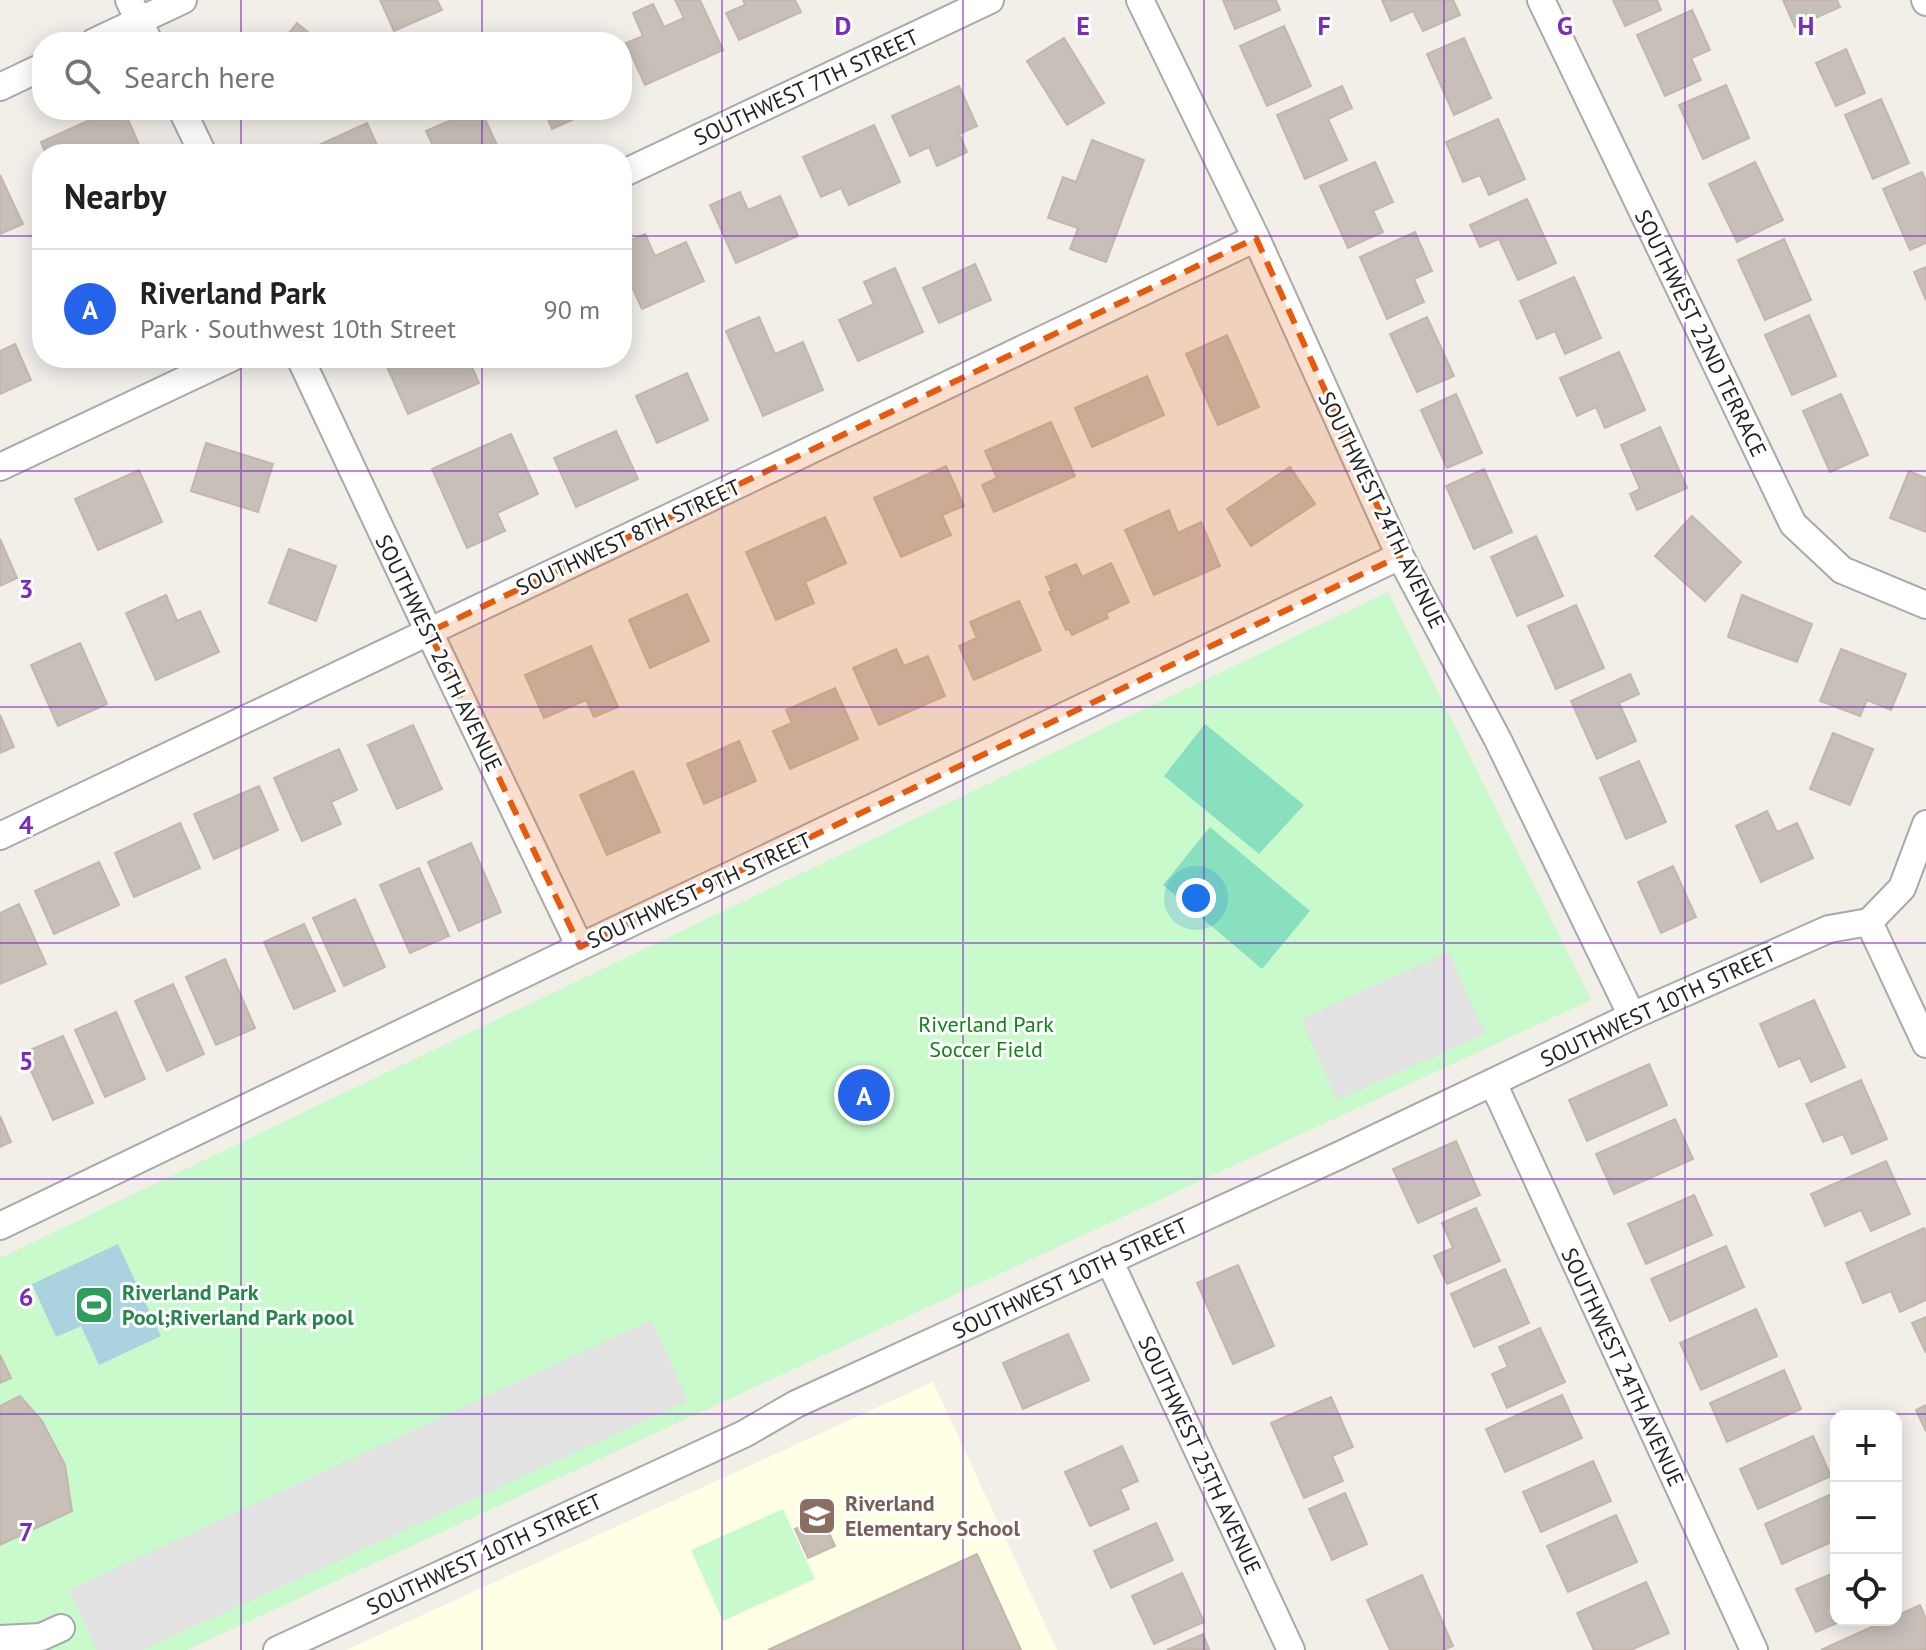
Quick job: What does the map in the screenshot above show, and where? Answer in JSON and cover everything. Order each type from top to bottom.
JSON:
[{"type":"street","points":[[115,32],[183,0]]},
{"type":"street","name":"SOUTHWEST 7TH STREET","points":[[632,169],[990,0]]},
{"type":"street","name":"SOUTHWEST 24TH AVENUE","points":[[1140,0],[1256,238],[1400,556],[1498,740],[1632,1016]]},
{"type":"street","name":"SOUTHWEST 22ND TERRACE","points":[[1541,0],[1793,524],[1842,570],[1926,605]]},
{"type":"street","points":[[0,87],[32,72]]},
{"type":"street","points":[[187,120],[198,144]]},
{"type":"street","name":"SOUTHWEST 8TH STREET","points":[[0,836],[1256,238]]},
{"type":"street","points":[[0,467],[210,368]]},
{"type":"street","name":"SOUTHWEST 26TH AVENUE","points":[[305,368],[580,947]]},
{"type":"street","name":"SOUTHWEST 9TH STREET","points":[[0,1226],[1400,556]]},
{"type":"street","points":[[1926,824],[1902,888],[1869,922],[1926,1044]]},
{"type":"street","name":"SOUTHWEST 10TH STREET","points":[[277,1650],[744,1434],[796,1404],[1338,1156],[1632,1016],[1829,929],[1869,922]]},
{"type":"street","name":"SOUTHWEST 24TH AVENUE","points":[[1493,1083],[1754,1650]]},
{"type":"street","name":"SOUTHWEST 25TH AVENUE","points":[[1109,1260],[1291,1650]]},
{"type":"street","points":[[0,1639],[41,1637],[61,1628]]},
{"type":"highlighted area","points":[[1256,238],[1400,556],[580,947],[429,632]]},
{"type":"shaded area","points":[[1449,952],[1485,1034],[1337,1100],[1301,1019]]},
{"type":"shaded area","points":[[651,1320],[688,1401],[142,1650],[97,1650],[69,1590]]},
{"type":"shaded area","name":"Riverland Elementary School","points":[[933,1382],[1057,1650],[346,1650]]},
{"type":"green space","name":"Riverland Park Soccer Field","points":[[1388,592],[1591,1000],[187,1650],[0,1650],[0,1258]]},
{"type":"green space","points":[[1205,724],[1304,805],[1259,854],[1164,776]]},
{"type":"green space","points":[[1210,827],[1310,911],[1262,969],[1163,885]]},
{"type":"green space","points":[[783,1509],[815,1579],[723,1621],[691,1550]]},
{"type":"water","name":"Riverland Park Pool;Riverland Park pool","points":[[118,1244],[161,1336],[99,1365],[81,1326],[56,1337],[32,1284]]},
{"type":"building","points":[[380,0],[437,0],[442,10],[394,31]]},
{"type":"building","points":[[675,0],[700,0],[723,50],[645,85],[632,56],[632,41],[643,36],[633,13],[653,4],[664,27],[684,18]]},
{"type":"building","points":[[743,0],[795,0],[801,12],[739,40],[726,13],[745,5]]},
{"type":"building","points":[[1223,0],[1276,0],[1280,10],[1235,29]]},
{"type":"building","points":[[1382,0],[1453,0],[1460,15],[1423,31],[1413,11],[1391,21]]},
{"type":"building","points":[[1613,0],[1657,0],[1661,10],[1625,26]]},
{"type":"building","points":[[1783,0],[1837,0],[1840,7],[1795,27]]},
{"type":"building","points":[[1692,10],[1710,50],[1691,58],[1701,80],[1665,96],[1637,35]]},
{"type":"building","points":[[297,23],[308,32],[290,32]]},
{"type":"building","points":[[1284,26],[1311,86],[1267,106],[1240,46]]},
{"type":"building","points":[[1064,38],[1104,103],[1067,125],[1027,61]]},
{"type":"building","points":[[1464,38],[1491,98],[1454,115],[1427,54]]},
{"type":"building","points":[[1846,49],[1865,93],[1836,106],[1816,63]]},
{"type":"building","points":[[1726,85],[1749,138],[1703,159],[1679,105]]},
{"type":"building","points":[[959,86],[977,126],[959,134],[967,152],[937,166],[929,147],[910,156],[892,116]]},
{"type":"building","points":[[1342,86],[1352,108],[1328,119],[1347,160],[1305,179],[1277,115]]},
{"type":"building","points":[[1881,99],[1909,163],[1873,179],[1845,115]]},
{"type":"building","points":[[1498,119],[1525,179],[1489,195],[1480,175],[1463,182],[1446,142]]},
{"type":"building","points":[[90,120],[128,120],[139,144],[42,144]]},
{"type":"building","points":[[451,120],[486,120],[496,144],[432,144],[426,131]]},
{"type":"building","points":[[548,120],[572,120],[552,129]]},
{"type":"building","points":[[367,123],[376,144],[321,144]]},
{"type":"building","points":[[874,125],[900,182],[849,205],[841,188],[821,197],[803,157]]},
{"type":"building","points":[[1092,140],[1144,160],[1106,262],[1070,249],[1078,228],[1048,218],[1063,177],[1076,182]]},
{"type":"building","points":[[1375,162],[1393,202],[1373,211],[1383,232],[1348,248],[1320,186]]},
{"type":"building","points":[[1755,162],[1783,220],[1737,242],[1709,184]]},
{"type":"building","points":[[1922,172],[1926,182],[1926,243],[1910,250],[1883,189]]},
{"type":"building","points":[[0,175],[23,224],[0,234]]},
{"type":"building","points":[[740,192],[748,210],[780,196],[798,236],[736,263],[710,205]]},
{"type":"building","points":[[1527,199],[1556,263],[1518,280],[1499,239],[1480,247],[1470,225]]},
{"type":"building","points":[[1415,232],[1432,271],[1414,279],[1424,302],[1387,319],[1360,257]]},
{"type":"building","points":[[645,234],[655,256],[686,242],[704,281],[642,309],[632,287],[632,240]]},
{"type":"building","points":[[1784,239],[1811,300],[1765,320],[1738,260]]},
{"type":"building","points":[[975,264],[991,300],[939,323],[923,288]]},
{"type":"building","points":[[1926,267],[1926,300],[1914,272]]},
{"type":"building","points":[[895,268],[923,332],[858,361],[839,320],[874,304],[864,282]]},
{"type":"building","points":[[1574,277],[1601,338],[1565,354],[1555,331],[1537,339],[1520,301]]},
{"type":"building","points":[[1809,315],[1836,376],[1792,395],[1765,335]]},
{"type":"building","points":[[759,317],[775,354],[803,342],[823,390],[763,416],[726,331]]},
{"type":"building","points":[[1427,317],[1454,376],[1417,392],[1390,334]]},
{"type":"building","points":[[1227,335],[1259,407],[1218,425],[1186,354]]},
{"type":"building","points":[[15,344],[31,380],[0,394],[0,351]]},
{"type":"building","points":[[1619,352],[1645,410],[1605,428],[1596,407],[1577,416],[1560,378]]},
{"type":"building","points":[[387,368],[472,368],[479,383],[408,414]]},
{"type":"building","points":[[687,373],[708,420],[657,443],[636,396]]},
{"type":"building","points":[[1147,376],[1164,415],[1092,447],[1075,408]]},
{"type":"building","points":[[1456,394],[1482,453],[1447,468],[1421,410]]},
{"type":"building","points":[[1841,394],[1868,455],[1830,472],[1803,411]]},
{"type":"building","points":[[1051,422],[1075,476],[994,512],[982,485],[997,478],[985,451]]},
{"type":"building","points":[[1660,427],[1687,488],[1637,510],[1630,494],[1640,489],[1621,445]]},
{"type":"building","points":[[616,431],[638,479],[576,507],[554,458]]},
{"type":"building","points":[[511,434],[538,494],[497,513],[505,531],[467,548],[432,469]]},
{"type":"building","points":[[206,443],[273,464],[258,512],[191,491]]},
{"type":"building","points":[[946,466],[964,506],[942,515],[951,535],[901,557],[874,498]]},
{"type":"building","points":[[1290,467],[1315,504],[1251,546],[1227,509]]},
{"type":"building","points":[[1484,469],[1512,532],[1474,549],[1446,486]]},
{"type":"building","points":[[139,470],[162,522],[98,550],[75,499]]},
{"type":"building","points":[[1909,471],[1926,478],[1926,532],[1890,518]]},
{"type":"building","points":[[1169,510],[1178,533],[1201,522],[1220,566],[1154,595],[1125,530]]},
{"type":"building","points":[[1692,516],[1741,562],[1705,601],[1655,556]]},
{"type":"building","points":[[825,517],[846,563],[805,582],[814,603],[776,620],[746,552]]},
{"type":"building","points":[[1536,536],[1563,596],[1517,616],[1491,557]]},
{"type":"building","points":[[0,539],[17,578],[0,586]]},
{"type":"building","points":[[289,549],[336,566],[316,621],[269,603]]},
{"type":"building","points":[[1111,563],[1129,602],[1106,613],[1108,618],[1072,635],[1069,629],[1066,630],[1049,592],[1052,591],[1046,577],[1076,564],[1082,577]]},
{"type":"building","points":[[687,594],[709,641],[650,668],[629,620]]},
{"type":"building","points":[[166,595],[177,621],[200,611],[219,652],[156,680],[126,613]]},
{"type":"building","points":[[1742,595],[1812,624],[1797,662],[1728,637]]},
{"type":"building","points":[[1019,601],[1041,650],[974,680],[959,646],[977,638],[970,622]]},
{"type":"building","points":[[1576,605],[1604,668],[1556,689],[1528,626]]},
{"type":"building","points":[[80,643],[107,704],[58,726],[31,665]]},
{"type":"building","points":[[591,646],[618,707],[594,717],[586,700],[544,718],[525,675]]},
{"type":"building","points":[[896,649],[904,666],[928,656],[945,696],[879,725],[853,668]]},
{"type":"building","points":[[1841,649],[1906,674],[1891,710],[1867,700],[1860,716],[1820,701]]},
{"type":"building","points":[[1630,674],[1639,694],[1619,703],[1636,741],[1597,759],[1571,701]]},
{"type":"building","points":[[835,688],[858,739],[790,769],[773,731],[792,723],[786,710]]},
{"type":"building","points":[[0,715],[14,747],[0,753]]},
{"type":"building","points":[[413,725],[442,789],[397,809],[368,745]]},
{"type":"building","points":[[1833,733],[1873,749],[1850,805],[1810,789]]},
{"type":"building","points":[[739,741],[756,781],[704,804],[687,764]]},
{"type":"building","points":[[339,749],[357,790],[331,802],[341,824],[302,841],[274,778]]},
{"type":"building","points":[[1639,761],[1666,822],[1626,839],[1600,778]]},
{"type":"building","points":[[633,771],[660,832],[607,855],[580,795]]},
{"type":"building","points":[[259,786],[278,830],[214,859],[194,814]]},
{"type":"building","points":[[1767,811],[1777,832],[1797,823],[1813,858],[1761,882],[1736,826]]},
{"type":"building","points":[[180,823],[200,868],[134,897],[115,853]]},
{"type":"building","points":[[471,843],[501,912],[459,931],[428,862]]},
{"type":"building","points":[[99,862],[119,905],[54,934],[35,891]]},
{"type":"building","points":[[1673,866],[1696,917],[1661,933],[1638,882]]},
{"type":"building","points":[[419,868],[449,936],[410,953],[380,885]]},
{"type":"building","points":[[355,899],[385,967],[344,986],[313,918]]},
{"type":"building","points":[[19,904],[46,964],[0,984],[0,913]]},
{"type":"building","points":[[304,924],[335,991],[294,1009],[264,942]]},
{"type":"building","points":[[225,959],[255,1028],[216,1045],[186,977]]},
{"type":"building","points":[[173,984],[204,1054],[167,1071],[135,1001]]},
{"type":"building","points":[[1814,1000],[1845,1067],[1811,1082],[1800,1058],[1779,1067],[1760,1024]]},
{"type":"building","points":[[116,1012],[145,1079],[105,1097],[75,1030]]},
{"type":"building","points":[[63,1036],[93,1103],[53,1120],[23,1053]]},
{"type":"building","points":[[1649,1064],[1667,1105],[1587,1141],[1569,1100]]},
{"type":"building","points":[[1861,1080],[1887,1139],[1852,1154],[1843,1134],[1823,1142],[1806,1104]]},
{"type":"building","points":[[0,1116],[11,1142],[0,1147]]},
{"type":"building","points":[[1675,1119],[1693,1159],[1614,1194],[1596,1154]]},
{"type":"building","points":[[1456,1141],[1480,1195],[1418,1223],[1393,1169]]},
{"type":"building","points":[[1886,1161],[1910,1214],[1871,1231],[1861,1210],[1825,1226],[1811,1194]]},
{"type":"building","points":[[1694,1195],[1712,1235],[1646,1264],[1628,1224]]},
{"type":"building","points":[[1476,1208],[1500,1261],[1447,1284],[1434,1256],[1453,1248],[1442,1223]]},
{"type":"building","points":[[1924,1228],[1926,1300],[1900,1312],[1891,1291],[1863,1303],[1846,1263]]},
{"type":"building","points":[[1726,1246],[1744,1287],[1670,1321],[1651,1279]]},
{"type":"building","points":[[1238,1265],[1274,1346],[1233,1364],[1197,1283]]},
{"type":"building","points":[[1505,1269],[1529,1323],[1474,1347],[1451,1294]]},
{"type":"building","points":[[1756,1309],[1777,1356],[1701,1390],[1680,1343]]},
{"type":"building","points":[[1926,1317],[1926,1353],[1912,1323]]},
{"type":"building","points":[[1540,1328],[1565,1382],[1507,1408],[1492,1374],[1508,1367],[1499,1347]]},
{"type":"building","points":[[1068,1334],[1089,1380],[1023,1409],[1003,1363]]},
{"type":"building","points":[[0,1355],[11,1378],[0,1383]]},
{"type":"building","points":[[1784,1370],[1801,1409],[1727,1442],[1710,1403]]},
{"type":"building","points":[[1562,1395],[1582,1438],[1505,1472],[1486,1429]]},
{"type":"building","points":[[20,1396],[42,1421],[65,1465],[72,1511],[0,1545],[0,1406]]},
{"type":"building","points":[[1331,1397],[1353,1447],[1332,1456],[1343,1481],[1304,1498],[1271,1423]]},
{"type":"building","points":[[1926,1405],[1926,1431],[1916,1410]]},
{"type":"building","points":[[1813,1436],[1830,1476],[1758,1509],[1740,1469]]},
{"type":"building","points":[[1122,1446],[1138,1481],[1120,1489],[1129,1509],[1090,1526],[1065,1472]]},
{"type":"building","points":[[1593,1461],[1611,1501],[1541,1532],[1523,1492]]},
{"type":"building","points":[[1345,1493],[1367,1544],[1332,1560],[1309,1509]]},
{"type":"building","points":[[1830,1495],[1830,1543],[1782,1564],[1765,1524]]},
{"type":"building","points":[[1616,1515],[1637,1562],[1568,1592],[1547,1546]]},
{"type":"building","points":[[822,1517],[835,1546],[808,1558],[795,1529]]},
{"type":"building","points":[[1156,1523],[1173,1560],[1111,1588],[1094,1551]]},
{"type":"building","points":[[977,1554],[1021,1650],[768,1650]]},
{"type":"building","points":[[1182,1573],[1204,1622],[1154,1644],[1132,1596]]},
{"type":"building","points":[[1422,1575],[1453,1646],[1443,1650],[1390,1650],[1367,1600]]},
{"type":"building","points":[[1830,1575],[1830,1626],[1816,1632],[1796,1589]]},
{"type":"building","points":[[1646,1582],[1669,1633],[1631,1650],[1594,1650],[1577,1613]]},
{"type":"building","points":[[1920,1605],[1926,1619],[1926,1650],[1821,1650],[1874,1626],[1902,1626],[1902,1613]]},
{"type":"building","points":[[1203,1634],[1209,1649],[1167,1650]]},
{"type":"place","name":"Riverland Park","points":[[864,1095]]},
{"type":"place","name":"Riverland Park Pool;Riverland Park pool","points":[[94,1305]]},
{"type":"place","name":"Riverland Elementary School","points":[[817,1516]]}]
